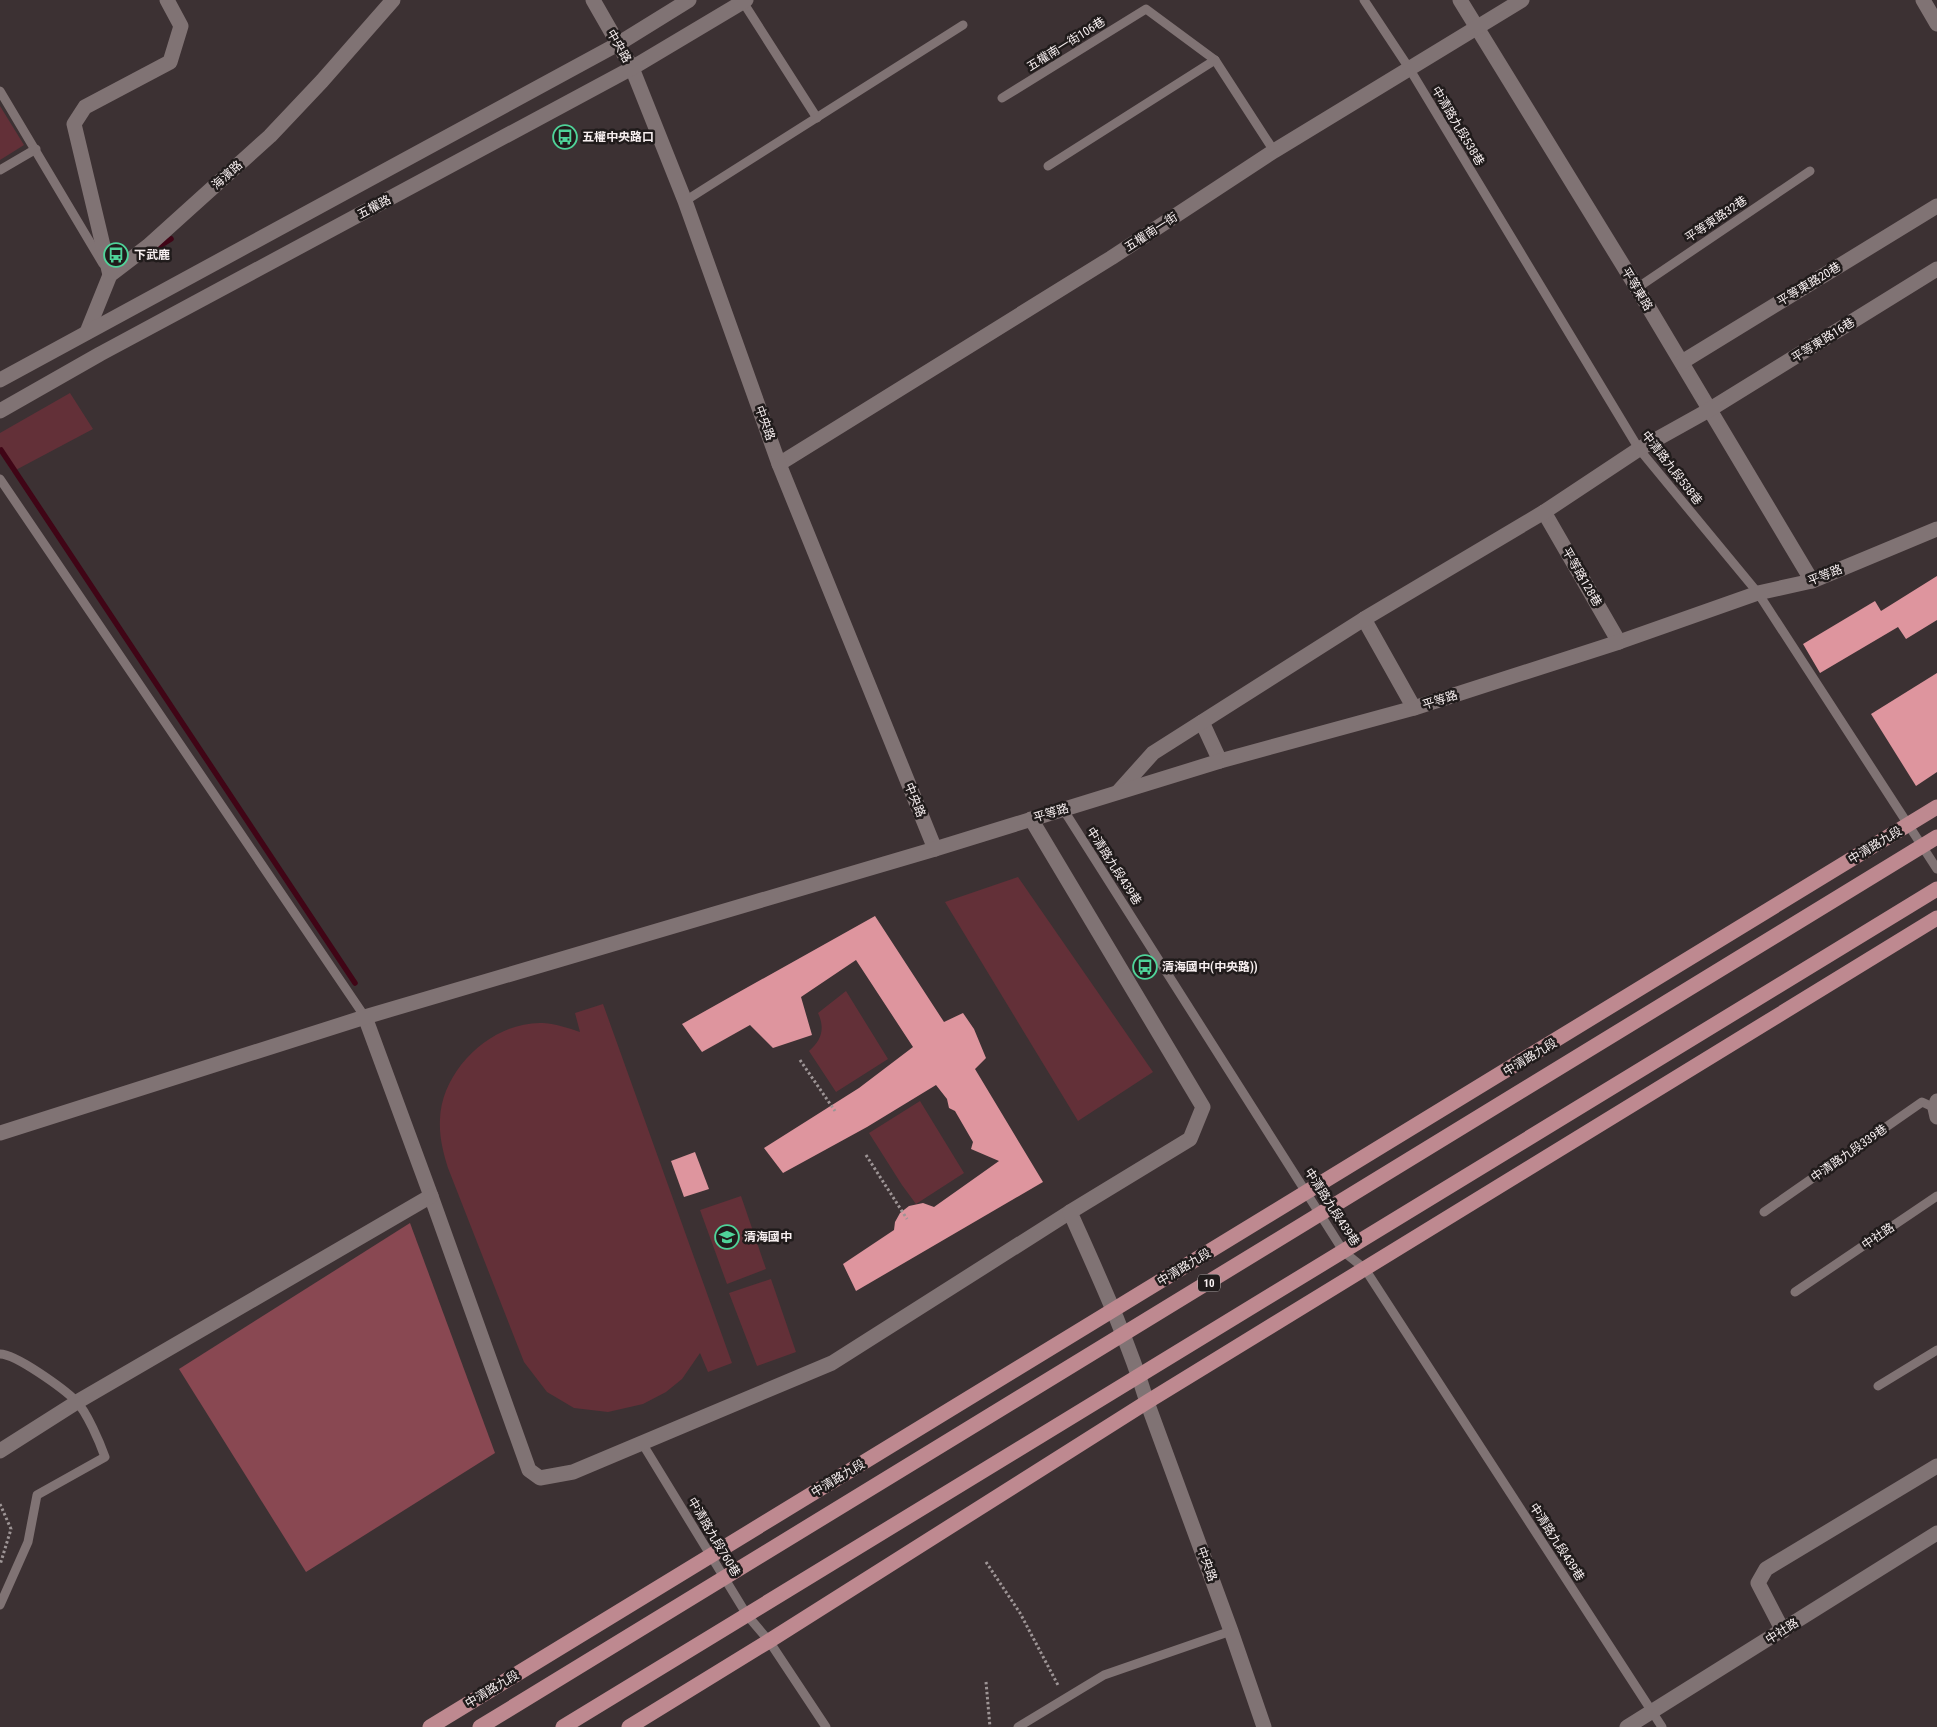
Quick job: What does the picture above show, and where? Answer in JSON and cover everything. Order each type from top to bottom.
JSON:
[{"type":"main road","name":"中清路九段","points":[[430,1727],[1308,1193],[1937,807]]},
{"type":"main road","name":"中清路九段","points":[[480,1727],[1937,838]]},
{"type":"main road","points":[[564,1727],[1937,888]]},
{"type":"main road","points":[[629,1727],[769,1641],[1147,1402],[1937,918]]},
{"type":"street","points":[[87,332],[110,275],[74,124],[84,106],[170,62],[181,26],[167,0]]},
{"type":"street","name":"海濱路","points":[[110,275],[148,246],[270,136],[322,82],[393,0]]},
{"type":"street","name":"中央路","points":[[593,0],[632,68],[685,201],[780,464],[935,849]]},
{"type":"street","points":[[0,380],[618,44],[689,0]]},
{"type":"street","name":"平等東路","points":[[1460,0],[1682,362],[1812,581]]},
{"type":"street","name":"五權南一街","points":[[780,464],[1111,258],[1274,150],[1522,0]]},
{"type":"street","points":[[1923,0],[1937,24]]},
{"type":"street","name":"五權路","points":[[0,411],[100,354],[632,68],[745,1]]},
{"type":"street","name":"平等東路20巷","points":[[1682,362],[1937,206]]},
{"type":"street","name":"平等東路16巷","points":[[1118,792],[1152,753],[1364,619],[1544,512],[1639,449],[1709,410],[1937,269]]},
{"type":"street","points":[[87,332],[100,354]]},
{"type":"street","name":"平等路128巷","points":[[1544,512],[1619,642]]},
{"type":"street","name":"平等路","points":[[0,1134],[365,1017],[935,849],[1118,792],[1414,708],[1619,642],[1758,593],[1812,581],[1937,528]]},
{"type":"street","points":[[1364,619],[1414,708]]},
{"type":"street","points":[[1202,722],[1220,762]]},
{"type":"street","points":[[365,1017],[529,1470],[540,1478],[573,1472],[832,1363],[1070,1212],[1190,1140],[1203,1107],[1031,820]]},
{"type":"street","points":[[0,1451],[77,1402],[431,1196]]},
{"type":"street","name":"中央路","points":[[1070,1212],[1113,1310],[1139,1376],[1264,1727]]},
{"type":"street","points":[[1783,1631],[1758,1583],[1766,1569],[1937,1466]]},
{"type":"street","name":"中社路","points":[[1627,1727],[1937,1534]]},
{"type":"lane","name":"中清路九段538巷","points":[[1364,0],[1408,68],[1639,449],[1758,593],[1937,869]]},
{"type":"lane","points":[[745,1],[817,118]]},
{"type":"lane","name":"五權南一街106巷","points":[[1002,98],[1146,9],[1216,60],[1274,150]]},
{"type":"lane","points":[[685,201],[963,25]]},
{"type":"lane","points":[[1048,166],[1216,60]]},
{"type":"lane","points":[[0,91],[110,275]]},
{"type":"lane","points":[[0,170],[36,149]]},
{"type":"lane","name":"平等東路32巷","points":[[1637,288],[1810,171]]},
{"type":"lane","points":[[0,479],[365,1017]]},
{"type":"lane","name":"中清路九段439巷","points":[[1063,809],[1308,1193],[1320,1216],[1344,1252],[1365,1269],[1662,1727]]},
{"type":"lane","name":"中清路九段339巷","points":[[1764,1212],[1922,1102],[1936,1109]]},
{"type":"lane","name":"中社路","points":[[1795,1292],[1937,1196]]},
{"type":"lane","points":[[1878,1386],[1937,1350]]},
{"type":"lane","points":[[0,1354],[6,1354],[27,1365],[77,1402],[99,1441],[105,1457],[37,1495],[28,1542],[0,1606]]},
{"type":"lane","name":"中清路九段760巷","points":[[642,1443],[747,1615],[769,1641],[826,1727]]},
{"type":"lane","points":[[1018,1727],[1030,1724],[1065,1698],[1104,1675],[1231,1631]]},
{"type":"path","points":[[800,1060],[834,1111]]},
{"type":"path","points":[[866,1155],[907,1219]]},
{"type":"path","points":[[0,1504],[11,1530],[0,1565]]},
{"type":"path","points":[[986,1562],[1020,1613],[1065,1698]]},
{"type":"path","points":[[986,1682],[990,1727]]},
{"type":"shaded area","points":[[0,106],[24,145],[0,160]]},
{"type":"shaded area","points":[[70,393],[93,429],[12,472],[0,451],[0,433]]},
{"type":"shaded area","points":[[1018,877],[1153,1072],[1078,1121],[945,902]]},
{"type":"shaded area","points":[[846,991],[888,1059],[836,1092],[809,1051],[817,1043],[821,1034],[822,1029],[818,1013]]},
{"type":"shaded area","points":[[603,1004],[732,1363],[708,1372],[700,1353],[682,1379],[666,1392],[643,1404],[608,1412],[574,1408],[547,1392],[524,1362],[448,1168],[442,1144],[440,1125],[443,1100],[450,1083],[460,1066],[489,1039],[506,1030],[524,1024],[543,1023],[562,1026],[580,1032],[575,1013]]},
{"type":"shaded area","points":[[920,1101],[964,1173],[916,1204],[869,1133]]},
{"type":"shaded area","points":[[741,1196],[766,1269],[727,1284],[700,1210]]},
{"type":"shaded area","points":[[410,1223],[495,1453],[306,1572],[179,1369]]},
{"type":"shaded area","points":[[771,1279],[796,1352],[757,1366],[729,1293]]},
{"type":"building","points":[[1937,576],[1937,620],[1906,639],[1898,627],[1820,673],[1803,644],[1875,601],[1881,611]]},
{"type":"building","points":[[1937,673],[1937,772],[1916,786],[1871,714]]},
{"type":"building","points":[[875,916],[944,1022],[963,1013],[974,1029],[986,1058],[975,1069],[1043,1182],[856,1291],[843,1264],[894,1230],[895,1222],[900,1213],[909,1206],[923,1203],[934,1207],[999,1161],[971,1149],[973,1142],[955,1111],[949,1108],[947,1099],[936,1085],[867,1127],[783,1173],[764,1148],[859,1088],[913,1047],[856,960],[801,997],[812,1035],[773,1048],[750,1025],[702,1052],[682,1024]]},
{"type":"building","points":[[695,1152],[709,1189],[684,1197],[671,1161]]},
{"type":"waterway","points":[[153,250],[171,239]]},
{"type":"waterway","points":[[1,450],[355,983]]},
{"type":"place","name":"五權中央路口","points":[[565,137]]},
{"type":"place","name":"下武鹿","points":[[116,255]]},
{"type":"place","name":"清海國中(中央路))","points":[[1145,967]]},
{"type":"place","name":"清海國中","points":[[727,1237]]}]
